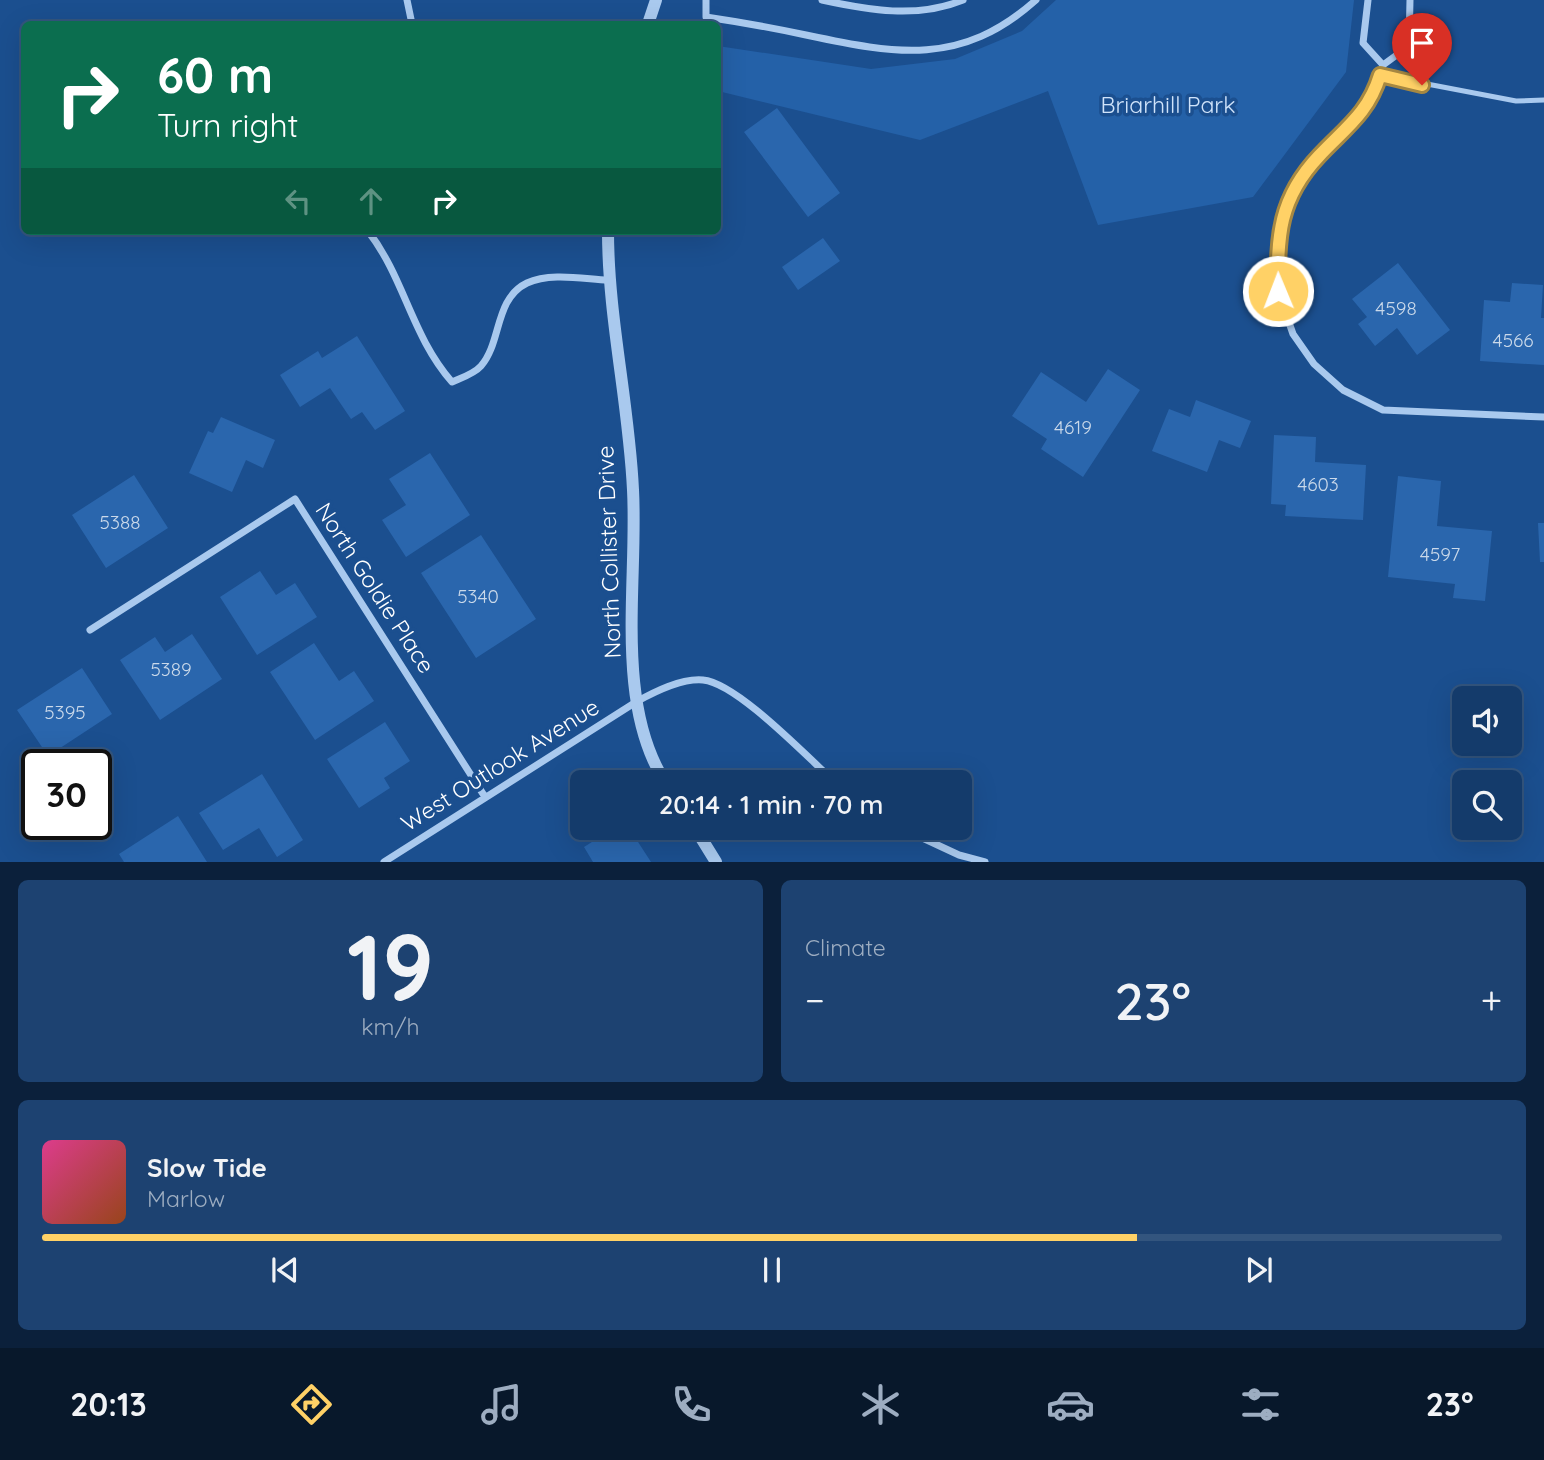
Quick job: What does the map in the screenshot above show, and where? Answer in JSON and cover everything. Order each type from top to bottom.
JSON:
[{"type":"street","points":[[407,0],[411,21]]},
{"type":"street","points":[[649,21],[656,0]]},
{"type":"street","points":[[706,0],[706,17],[868,48],[914,53],[960,45],[995,31],[1036,0]]},
{"type":"street","points":[[822,0],[859,8],[905,12],[963,0]]},
{"type":"street","points":[[1368,0],[1363,43],[1384,65]]},
{"type":"street","points":[[1410,0],[1409,47],[1384,65],[1373,97],[1349,129],[1318,157],[1286,206],[1277,239],[1278,291],[1293,334],[1314,364],[1343,390],[1383,410],[1544,417]]},
{"type":"street","points":[[371,235],[392,267],[419,336],[452,382],[479,369],[491,351],[503,307],[526,283],[551,278],[608,280]]},
{"type":"street","name":"North Collister Drive","points":[[608,235],[608,280],[634,489],[636,702],[651,760],[657,770]]},
{"type":"street","name":"North Goldie Place","points":[[90,631],[295,499],[485,797]]},
{"type":"street","name":"West Outlook Avenue","points":[[384,862],[659,689],[702,680],[733,691],[822,770]]},
{"type":"street","points":[[702,840],[716,862]]},
{"type":"street","points":[[927,840],[959,855],[985,862]]},
{"type":"lane","points":[[1380,75],[1516,101],[1544,100]]},
{"type":"green space","name":"Briarhill Park","points":[[1056,0],[1354,0],[1346,72],[1253,197],[1098,225],[1048,91],[920,140],[721,92],[721,46],[871,69],[955,59],[1022,31]]},
{"type":"building","points":[[777,108],[840,193],[808,217],[744,132]]},
{"type":"building","points":[[823,238],[840,261],[798,290],[782,267]]},
{"type":"building","points":[[1398,263],[1450,330],[1417,355],[1397,328],[1375,346],[1358,324],[1367,317],[1352,299]]},
{"type":"building","points":[[1512,283],[1543,285],[1541,318],[1544,318],[1544,365],[1480,361],[1484,300],[1510,302]]},
{"type":"building","points":[[357,336],[405,411],[375,430],[362,412],[351,419],[330,388],[300,407],[280,375],[318,351],[322,358]]},
{"type":"building","points":[[1108,369],[1140,390],[1083,477],[1041,449],[1047,439],[1012,416],[1041,372],[1086,402]]},
{"type":"building","points":[[1196,400],[1251,421],[1240,448],[1219,440],[1207,472],[1152,451],[1169,409],[1190,417]]},
{"type":"building","points":[[221,417],[275,440],[263,468],[246,460],[232,492],[189,473],[208,431],[213,433]]},
{"type":"building","points":[[1274,435],[1316,437],[1315,462],[1366,465],[1363,520],[1285,516],[1286,505],[1271,504]]},
{"type":"building","points":[[430,453],[470,515],[406,557],[382,520],[406,505],[389,479]]},
{"type":"building","points":[[134,475],[168,528],[106,568],[72,515]]},
{"type":"building","points":[[1398,476],[1441,481],[1437,526],[1492,531],[1485,601],[1453,598],[1455,584],[1388,577]]},
{"type":"building","points":[[1538,523],[1544,523],[1544,562],[1540,562]]},
{"type":"building","points":[[481,535],[536,619],[476,658],[421,573]]},
{"type":"building","points":[[260,571],[276,595],[295,583],[317,617],[257,655],[220,597]]},
{"type":"building","points":[[192,634],[222,679],[160,720],[120,660],[155,637],[165,652]]},
{"type":"building","points":[[314,643],[339,681],[354,671],[374,701],[315,740],[270,672]]},
{"type":"building","points":[[82,668],[112,714],[59,749],[43,749],[17,710]]},
{"type":"building","points":[[385,722],[410,761],[384,778],[390,788],[359,808],[327,759]]},
{"type":"building","points":[[262,774],[303,840],[277,857],[259,828],[223,850],[199,813]]},
{"type":"building","points":[[178,816],[207,862],[124,862],[119,854]]},
{"type":"building","points":[[595,840],[637,840],[651,862],[593,862],[584,847]]},
{"type":"route","points":[[1278,291],[1277,239],[1286,206],[1318,157],[1349,129],[1373,97],[1380,75],[1422,85]]}]
